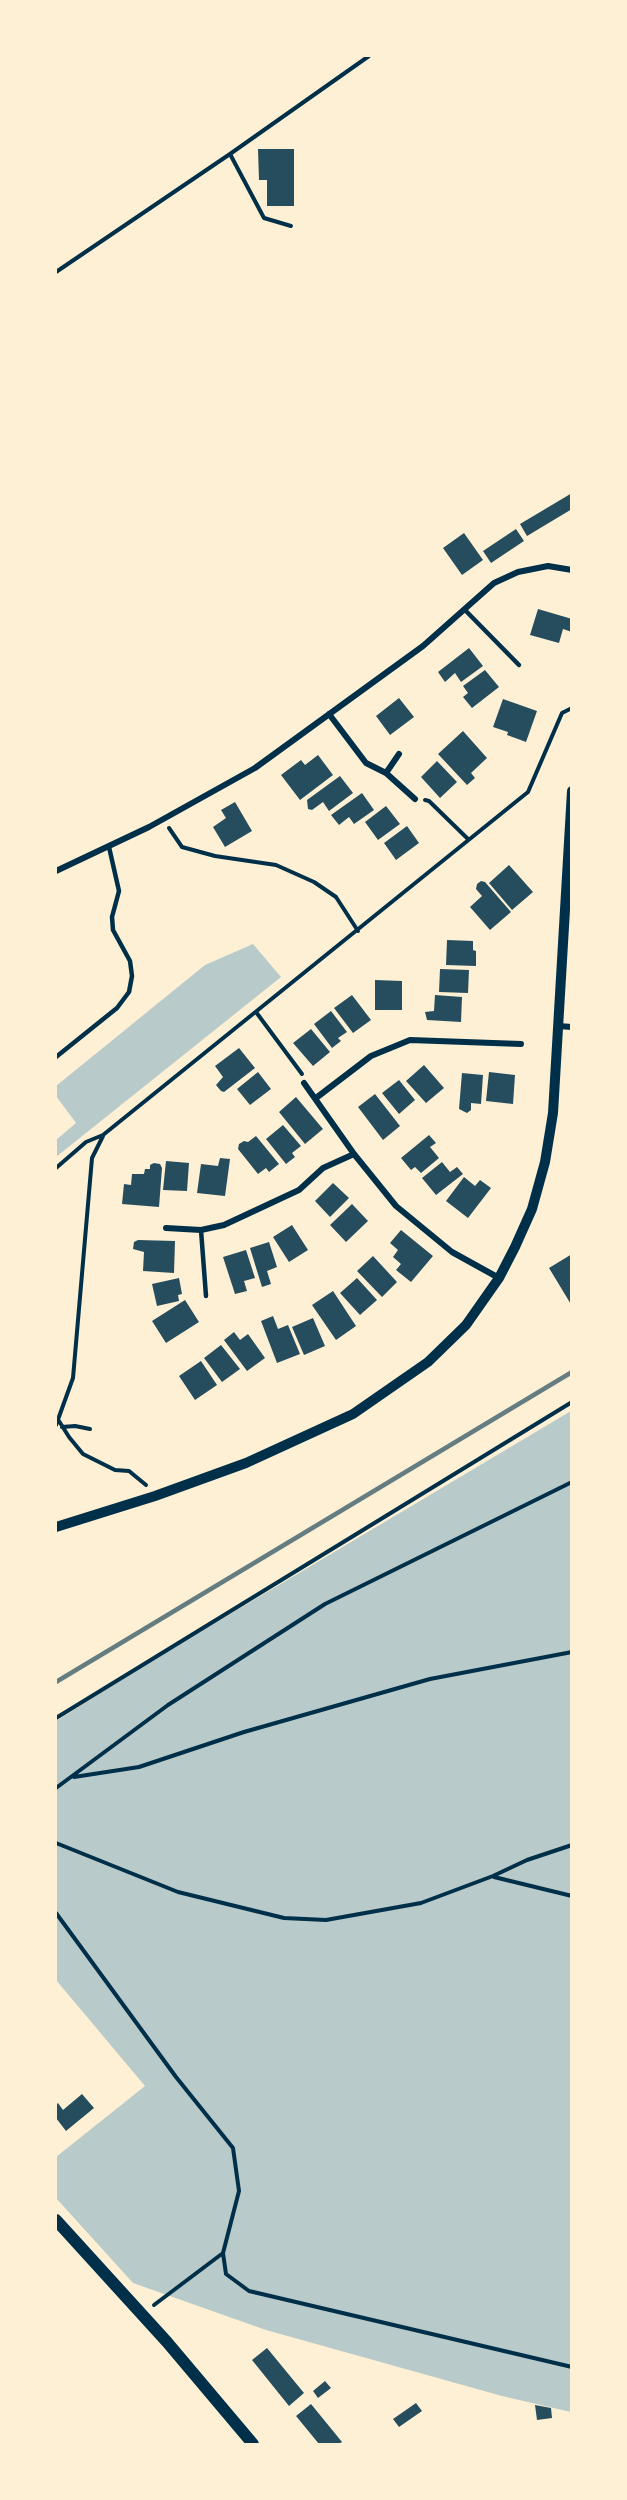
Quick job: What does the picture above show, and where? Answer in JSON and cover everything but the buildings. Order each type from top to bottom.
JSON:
[{"type":"main road","points":[[56,2220],[254,2445]]},
{"type":"street","points":[[56,871],[109,848],[255,768],[423,646],[494,583],[518,572],[548,566],[572,570]]},
{"type":"street","points":[[329,714],[366,763],[386,773],[415,799]]},
{"type":"street","points":[[386,773],[399,754]]},
{"type":"street","points":[[56,1527],[246,1463],[353,1414],[428,1362],[466,1325],[499,1278],[532,1209],[545,1162],[553,1113],[572,791]]},
{"type":"street","points":[[558,1026],[572,1027]]},
{"type":"street","points":[[316,1098],[371,1056],[410,1040],[520,1044]]},
{"type":"street","points":[[304,1083],[354,1154],[396,1206],[452,1252],[499,1278]]},
{"type":"street","points":[[166,1228],[201,1230],[224,1225],[299,1190],[323,1168],[354,1154]]},
{"type":"lane","points":[[464,609],[519,665]]},
{"type":"lane","points":[[56,1057],[117,1008],[129,992],[132,976],[130,961],[113,930],[112,917],[119,891],[109,848]]},
{"type":"lane","points":[[201,1230],[206,1296]]},
{"type":"path","points":[[56,272],[369,56]]},
{"type":"path","points":[[230,154],[264,218],[291,226]]},
{"type":"path","points":[[56,1168],[86,1142],[104,1135],[528,792],[562,713],[572,708]]},
{"type":"path","points":[[415,799],[429,801],[468,839]]},
{"type":"path","points":[[163,819],[182,847],[215,856],[276,865],[314,882],[336,897],[357,931]]},
{"type":"path","points":[[256,1012],[301,1070],[304,1083]]},
{"type":"path","points":[[56,1425],[73,1378],[92,1158],[104,1135]]},
{"type":"path","points":[[56,1718],[572,1402]]},
{"type":"path","points":[[59,1420],[83,1454],[115,1470],[129,1472],[158,1494]]},
{"type":"path","points":[[62,1426],[90,1429]]},
{"type":"path","points":[[56,1788],[168,1705],[325,1604],[572,1482]]},
{"type":"path","points":[[73,1777],[139,1767],[244,1732],[430,1679],[572,1652]]},
{"type":"path","points":[[56,1843],[178,1892],[284,1918],[326,1920],[421,1903],[493,1876],[527,1860],[572,1845]]},
{"type":"path","points":[[493,1876],[572,1896]]},
{"type":"path","points":[[56,1913],[176,2077],[232,2148],[239,2191],[223,2253],[226,2274],[249,2291],[572,2367]]},
{"type":"path","points":[[141,2314],[223,2253]]},
{"type":"shaded area","points":[[253,944],[281,977],[56,1157],[56,1140],[76,1123],[56,1096],[56,1086],[205,965]]},
{"type":"shaded area","points":[[571,1411],[571,2412],[502,2396],[266,2330],[133,2283],[56,2198],[56,2157],[145,2086],[56,1980],[56,1721],[173,1648]]},
{"type":"railway","points":[[56,1682],[572,1372]]}]
